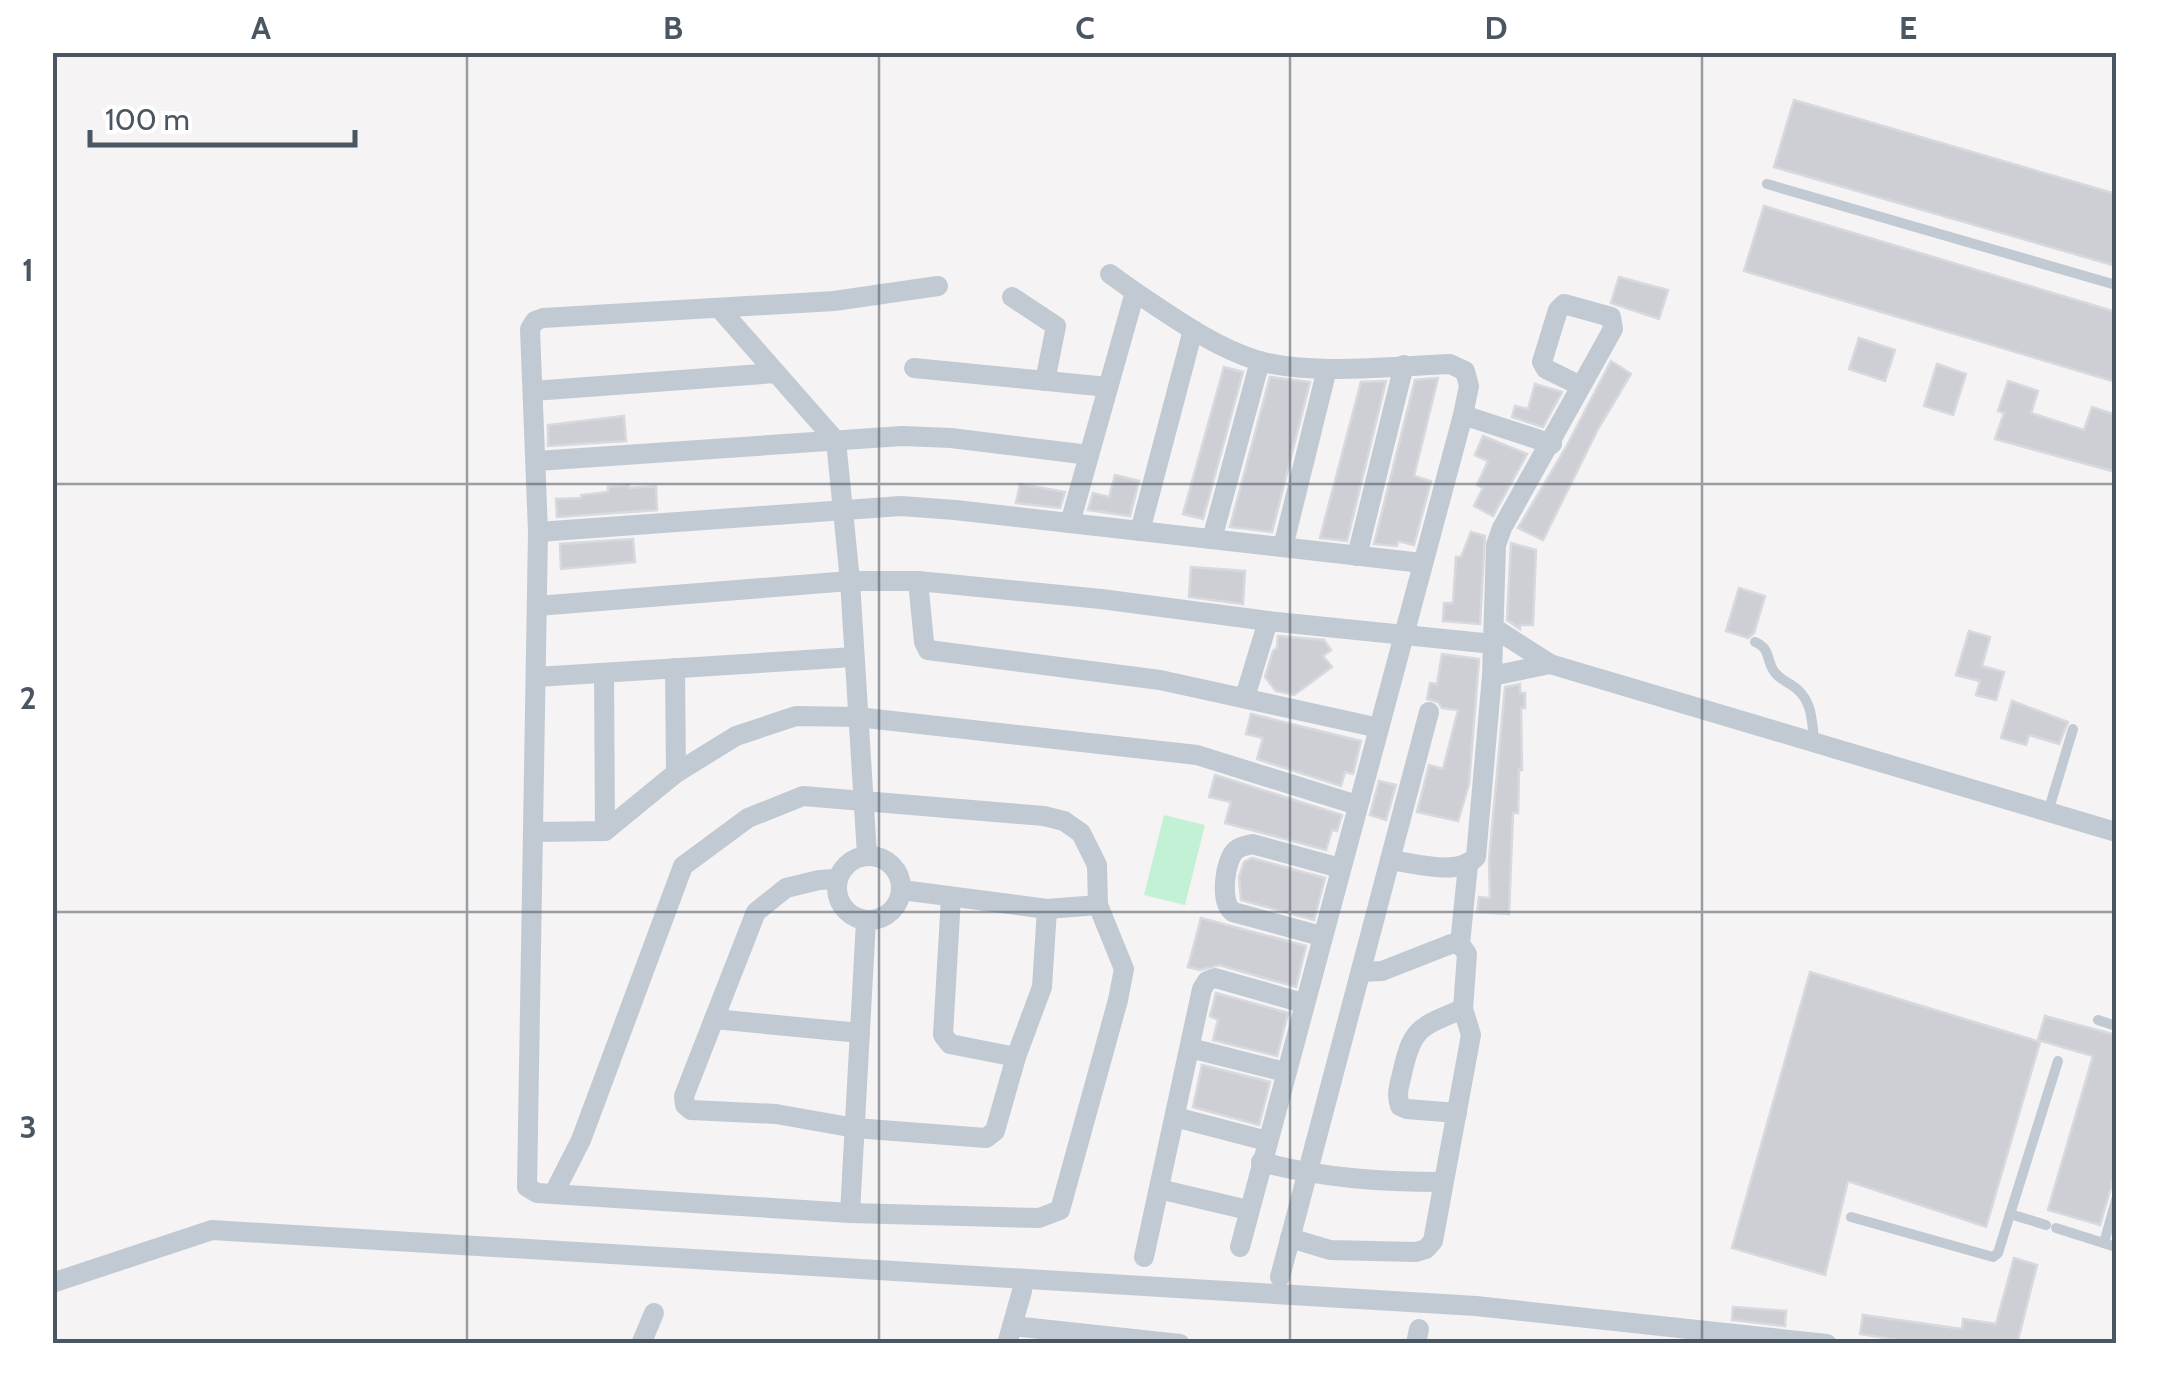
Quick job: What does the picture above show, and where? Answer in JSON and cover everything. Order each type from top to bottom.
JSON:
[{"type":"street","points":[[1110,274],[1193,330],[1260,362],[1327,368],[1450,364],[1466,371],[1469,386],[1240,1247]]},
{"type":"street","points":[[554,1194],[581,1140],[684,866],[748,818],[803,796],[1044,816],[1064,821],[1081,833],[1097,865],[1098,905],[1124,969],[1060,1210],[1039,1218],[850,1213],[537,1193],[528,1187],[538,532],[530,329],[534,321],[834,301],[938,286]]},
{"type":"street","points":[[1070,524],[1135,292]]},
{"type":"street","points":[[1012,296],[1056,326],[1045,380]]},
{"type":"street","points":[[718,308],[836,440],[850,581],[867,855]]},
{"type":"street","points":[[1140,531],[1193,330]]},
{"type":"street","points":[[1212,539],[1260,362]]},
{"type":"street","points":[[1357,556],[1404,365]]},
{"type":"street","points":[[914,368],[1108,387]]},
{"type":"street","points":[[1283,547],[1327,368]]},
{"type":"street","points":[[533,391],[776,373]]},
{"type":"street","points":[[1390,860],[1457,868],[1476,857],[1492,676],[1496,545],[1581,386]]},
{"type":"street","points":[[1462,415],[1552,444]]},
{"type":"street","points":[[537,461],[902,436],[1089,455]]},
{"type":"street","points":[[538,532],[901,506],[1422,563]]},
{"type":"street","points":[[537,606],[850,581],[918,581],[1403,634],[1493,636],[1550,664],[2116,832]]},
{"type":"street","points":[[918,581],[928,650],[1160,680],[1379,728]]},
{"type":"street","points":[[1245,698],[1268,621]]},
{"type":"street","points":[[536,677],[854,657]]},
{"type":"street","points":[[1492,676],[1550,664]]},
{"type":"street","points":[[675,668],[676,773]]},
{"type":"street","points":[[604,672],[605,831]]},
{"type":"street","points":[[1280,1276],[1429,712]]},
{"type":"street","points":[[535,832],[605,831],[676,773],[736,736],[796,716],[857,718],[1197,755],[1357,804]]},
{"type":"street","points":[[1322,936],[1226,907],[1230,858],[1239,847],[1252,844],[1340,868]]},
{"type":"street","points":[[867,855],[885,859],[898,872],[902,890],[896,906],[883,918],[866,920],[852,916],[836,894],[837,879],[848,862],[867,855]]},
{"type":"street","points":[[1290,1238],[1330,1250],[1416,1252],[1433,1241],[1471,1035],[1464,1009],[1468,954],[1460,944],[1468,865]]},
{"type":"street","points":[[837,879],[786,888],[756,912],[684,1096],[685,1105],[691,1110],[776,1114],[855,1128],[986,1138],[995,1132],[1016,1057],[1042,987],[1046,908]]},
{"type":"street","points":[[902,890],[1046,908],[1098,905]]},
{"type":"street","points":[[951,896],[943,1035],[950,1044],[1016,1057]]},
{"type":"street","points":[[850,1213],[866,920]]},
{"type":"street","points":[[1360,972],[1382,971],[1460,944]]},
{"type":"street","points":[[1144,1257],[1202,988],[1215,978],[1304,1003]]},
{"type":"street","points":[[1457,1112],[1407,1109],[1400,1106],[1397,1097],[1408,1043],[1419,1030],[1464,1009]]},
{"type":"street","points":[[714,1018],[860,1033]]},
{"type":"street","points":[[1190,1048],[1285,1072]]},
{"type":"street","points":[[1175,1117],[1267,1140]]},
{"type":"street","points":[[1261,1162],[1307,1174],[1369,1182],[1443,1182]]},
{"type":"street","points":[[1159,1189],[1248,1210]]},
{"type":"street","points":[[52,1283],[212,1230],[1476,1306],[1827,1344]]},
{"type":"street","points":[[1022,1291],[1010,1335],[1169,1343]]},
{"type":"street","points":[[642,1343],[654,1313]]},
{"type":"lane","points":[[1767,184],[2116,285]]},
{"type":"lane","points":[[1755,642],[1767,651],[1772,669],[1781,680],[1806,697],[1814,742]]},
{"type":"lane","points":[[2048,812],[2073,729]]},
{"type":"lane","points":[[2098,1020],[2116,1026]]},
{"type":"lane","points":[[1851,1217],[1993,1257],[1998,1253],[2058,1060]]},
{"type":"lane","points":[[2104,1243],[2116,1200]]},
{"type":"lane","points":[[2010,1214],[2116,1247]]},
{"type":"green space","points":[[1164,815],[1205,825],[1185,905],[1144,895]]},
{"type":"building","points":[[1794,100],[2116,194],[2116,266],[1774,167]]},
{"type":"building","points":[[1764,206],[2116,312],[2116,382],[1744,271]]},
{"type":"building","points":[[1619,277],[1668,290],[1659,319],[1611,303]]},
{"type":"building","points":[[1859,338],[1895,350],[1885,381],[1849,369]]},
{"type":"building","points":[[1611,361],[1631,374],[1598,429],[1543,540],[1518,528]]},
{"type":"building","points":[[1937,364],[1966,374],[1953,415],[1924,406]]},
{"type":"building","points":[[1224,367],[1243,372],[1203,519],[1183,514]]},
{"type":"building","points":[[1270,377],[1310,382],[1272,532],[1230,527]]},
{"type":"building","points":[[1438,378],[1414,476],[1431,481],[1414,545],[1398,541],[1397,546],[1374,544],[1415,380]]},
{"type":"building","points":[[1386,381],[1347,541],[1320,538],[1361,382]]},
{"type":"building","points":[[2008,381],[2038,391],[2031,413],[2084,430],[2092,407],[2116,415],[2116,472],[1995,439],[2004,413],[1998,411]]},
{"type":"building","points":[[1535,384],[1562,392],[1543,427],[1512,417],[1515,406],[1528,409]]},
{"type":"building","points":[[624,416],[626,441],[548,446],[548,425]]},
{"type":"building","points":[[1483,436],[1527,454],[1493,516],[1474,506],[1483,488],[1477,485],[1488,461],[1475,455]]},
{"type":"building","points":[[1115,475],[1139,481],[1130,516],[1088,510],[1093,493],[1109,497]]},
{"type":"building","points":[[1020,484],[1065,492],[1060,508],[1016,503]]},
{"type":"building","points":[[656,486],[657,510],[557,517],[556,499],[581,498],[608,492],[608,487]]},
{"type":"building","points":[[1471,532],[1485,536],[1480,624],[1443,621],[1444,603],[1453,603],[1456,557],[1461,557]]},
{"type":"building","points":[[633,539],[635,562],[561,569],[560,544]]},
{"type":"building","points":[[1511,543],[1536,550],[1533,625],[1520,625],[1520,629],[1507,620]]},
{"type":"building","points":[[1191,567],[1245,571],[1243,604],[1189,597]]},
{"type":"building","points":[[1739,588],[1765,596],[1754,633],[1748,638],[1726,631]]},
{"type":"building","points":[[1969,631],[1990,637],[1982,666],[2004,672],[1996,700],[1976,695],[1980,681],[1956,675]]},
{"type":"building","points":[[1278,636],[1324,640],[1331,650],[1323,656],[1332,667],[1294,695],[1276,691],[1265,677]]},
{"type":"building","points":[[1442,654],[1479,659],[1469,784],[1458,821],[1417,812],[1429,765],[1443,769],[1458,710],[1442,708],[1438,702],[1427,699],[1430,683],[1437,684]]},
{"type":"building","points":[[1520,684],[1520,693],[1525,693],[1525,708],[1521,708],[1522,770],[1518,813],[1513,813],[1509,914],[1477,912],[1479,897],[1490,898],[1489,860],[1505,687]]},
{"type":"building","points":[[2012,701],[2068,722],[2059,744],[2029,735],[2026,745],[2001,738]]},
{"type":"building","points":[[1251,714],[1361,741],[1353,774],[1345,772],[1341,786],[1257,759],[1263,738],[1246,734]]},
{"type":"building","points":[[1215,775],[1342,815],[1337,831],[1332,830],[1326,850],[1225,823],[1231,802],[1209,797]]},
{"type":"building","points":[[1379,781],[1396,785],[1386,820],[1370,815]]},
{"type":"building","points":[[1252,858],[1325,878],[1314,920],[1241,900],[1239,877],[1244,862]]},
{"type":"building","points":[[1201,918],[1306,946],[1296,987],[1219,965],[1200,970],[1188,967]]},
{"type":"building","points":[[1810,972],[2040,1042],[1986,1227],[1848,1181],[1825,1275],[1732,1248]]},
{"type":"building","points":[[1216,993],[1288,1013],[1277,1056],[1213,1040],[1218,1020],[1210,1016]]},
{"type":"building","points":[[2045,1016],[2116,1035],[2116,1170],[2100,1225],[2048,1210],[2093,1056],[2038,1040]]},
{"type":"building","points":[[1202,1065],[1270,1082],[1259,1125],[1193,1107]]},
{"type":"building","points":[[2014,1258],[2037,1265],[2017,1344],[1924,1344],[1860,1334],[1863,1315],[1962,1329],[1963,1319],[1996,1324]]},
{"type":"building","points":[[1733,1307],[1786,1311],[1785,1326],[1732,1320]]}]
